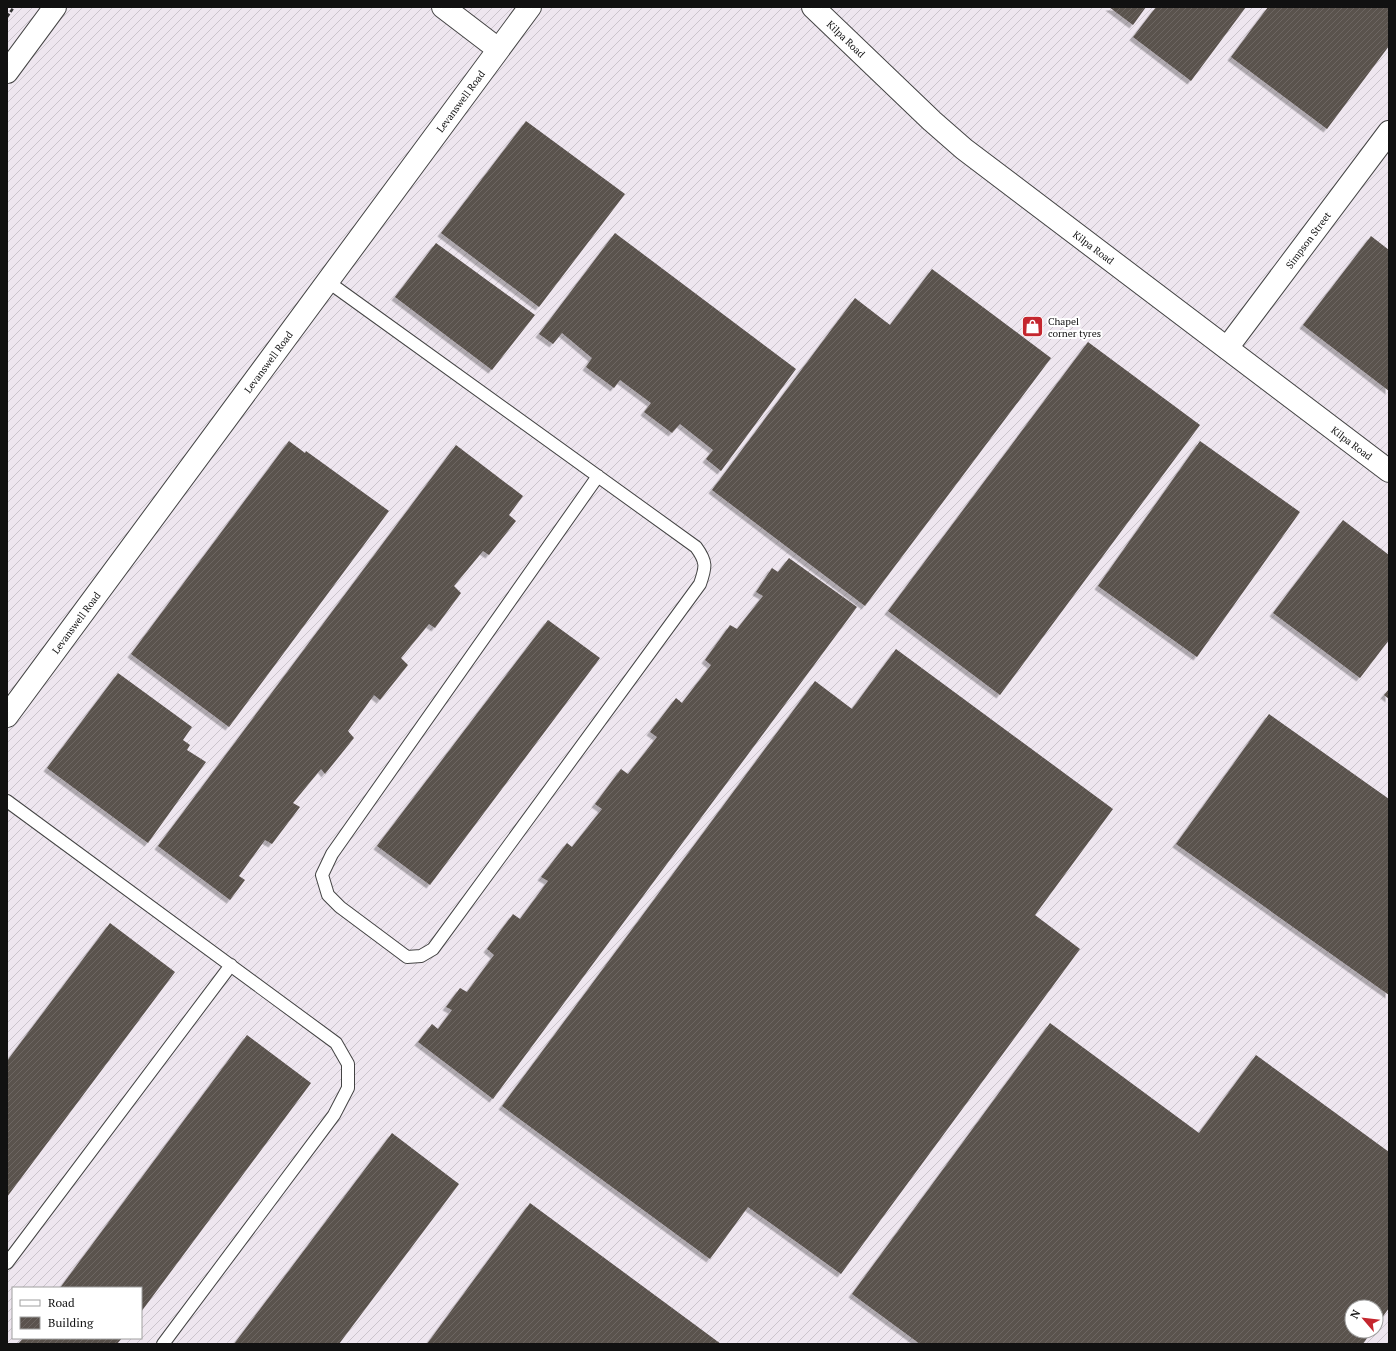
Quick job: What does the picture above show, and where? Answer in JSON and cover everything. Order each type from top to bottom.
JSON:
[{"type":"street","points":[[7,72],[55,7]]},
{"type":"street","points":[[443,7],[498,49]]},
{"type":"street","name":"Levanswell Road","points":[[7,716],[530,7]]},
{"type":"street","name":"Kilpa Road","points":[[813,7],[932,121],[964,149],[1389,471]]},
{"type":"street","name":"Simpson Street","points":[[1227,348],[1389,132]]},
{"type":"lane","points":[[327,281],[598,476],[696,547],[704,558],[705,570],[700,584],[433,949],[421,956],[407,957],[340,907],[328,896],[322,874],[332,854],[598,476]]},
{"type":"lane","points":[[7,801],[336,1043],[348,1064],[348,1088],[334,1115],[163,1344]]},
{"type":"lane","points":[[7,1263],[231,965]]},
{"type":"path","points":[[7,17],[14,7]]},
{"type":"shaded area","points":[[7,7],[1389,7],[1389,1344],[7,1344]]},
{"type":"building","points":[[1109,7],[1146,7],[1133,25]]},
{"type":"building","points":[[1156,7],[1246,7],[1191,81],[1133,37]]},
{"type":"building","points":[[1268,7],[1389,7],[1389,46],[1327,129],[1231,57]]},
{"type":"building","points":[[526,121],[625,194],[539,307],[441,233]]},
{"type":"building","points":[[615,233],[796,369],[721,471],[706,459],[713,450],[680,424],[672,433],[644,412],[651,403],[620,380],[614,388],[586,367],[592,358],[562,333],[553,344],[539,334]]},
{"type":"building","points":[[1371,236],[1389,250],[1389,391],[1303,325]]},
{"type":"building","points":[[436,243],[535,315],[492,370],[395,297]]},
{"type":"building","points":[[932,269],[1051,358],[865,606],[712,490],[855,298],[890,325]]},
{"type":"building","points":[[1088,342],[1200,425],[1000,695],[888,611]]},
{"type":"building","points":[[289,441],[305,453],[306,451],[389,511],[229,727],[131,654]]},
{"type":"building","points":[[1200,441],[1300,512],[1197,657],[1098,586]]},
{"type":"building","points":[[456,445],[523,496],[509,515],[516,521],[489,555],[483,551],[454,586],[461,593],[435,628],[429,624],[401,658],[408,665],[380,700],[374,695],[348,731],[354,738],[325,774],[321,769],[293,803],[300,807],[272,844],[265,840],[239,876],[245,880],[230,900],[158,846]]},
{"type":"building","points":[[1343,520],[1389,555],[1389,640],[1360,678],[1273,613]]},
{"type":"building","points":[[789,558],[857,607],[493,1099],[418,1042],[432,1024],[438,1029],[452,1010],[446,1007],[460,988],[467,992],[494,955],[487,949],[513,914],[520,919],[548,881],[541,877],[567,843],[572,847],[602,809],[595,804],[621,769],[628,774],[657,737],[650,732],[676,698],[682,703],[711,665],[705,660],[730,625],[737,629],[763,596],[756,592],[772,568],[778,572]]},
{"type":"building","points":[[548,620],[600,658],[430,885],[377,846]]},
{"type":"building","points":[[896,649],[1113,809],[1035,915],[1080,949],[841,1274],[748,1207],[710,1259],[502,1106],[815,681],[852,709]]},
{"type":"building","points":[[118,673],[192,727],[183,740],[190,745],[187,750],[206,762],[148,843],[47,768]]},
{"type":"building","points":[[1389,689],[1389,699],[1384,695]]},
{"type":"building","points":[[1269,714],[1389,799],[1389,995],[1176,844]]},
{"type":"building","points":[[110,923],[175,972],[7,1197],[7,1061]]},
{"type":"building","points":[[1050,1023],[1199,1133],[1256,1055],[1389,1152],[1389,1308],[1384,1315],[1384,1299],[1344,1299],[1344,1339],[1366,1339],[1363,1344],[920,1344],[852,1294]]},
{"type":"building","points":[[247,1035],[311,1083],[142,1311],[142,1287],[61,1287]]},
{"type":"building","points":[[392,1133],[459,1184],[339,1344],[234,1344]]},
{"type":"building","points":[[530,1203],[721,1344],[427,1344]]},
{"type":"building","points":[[22,1339],[121,1339],[117,1344],[18,1344]]},
{"type":"place","name":"Chapel corner tyres","points":[[1032,327]]}]
